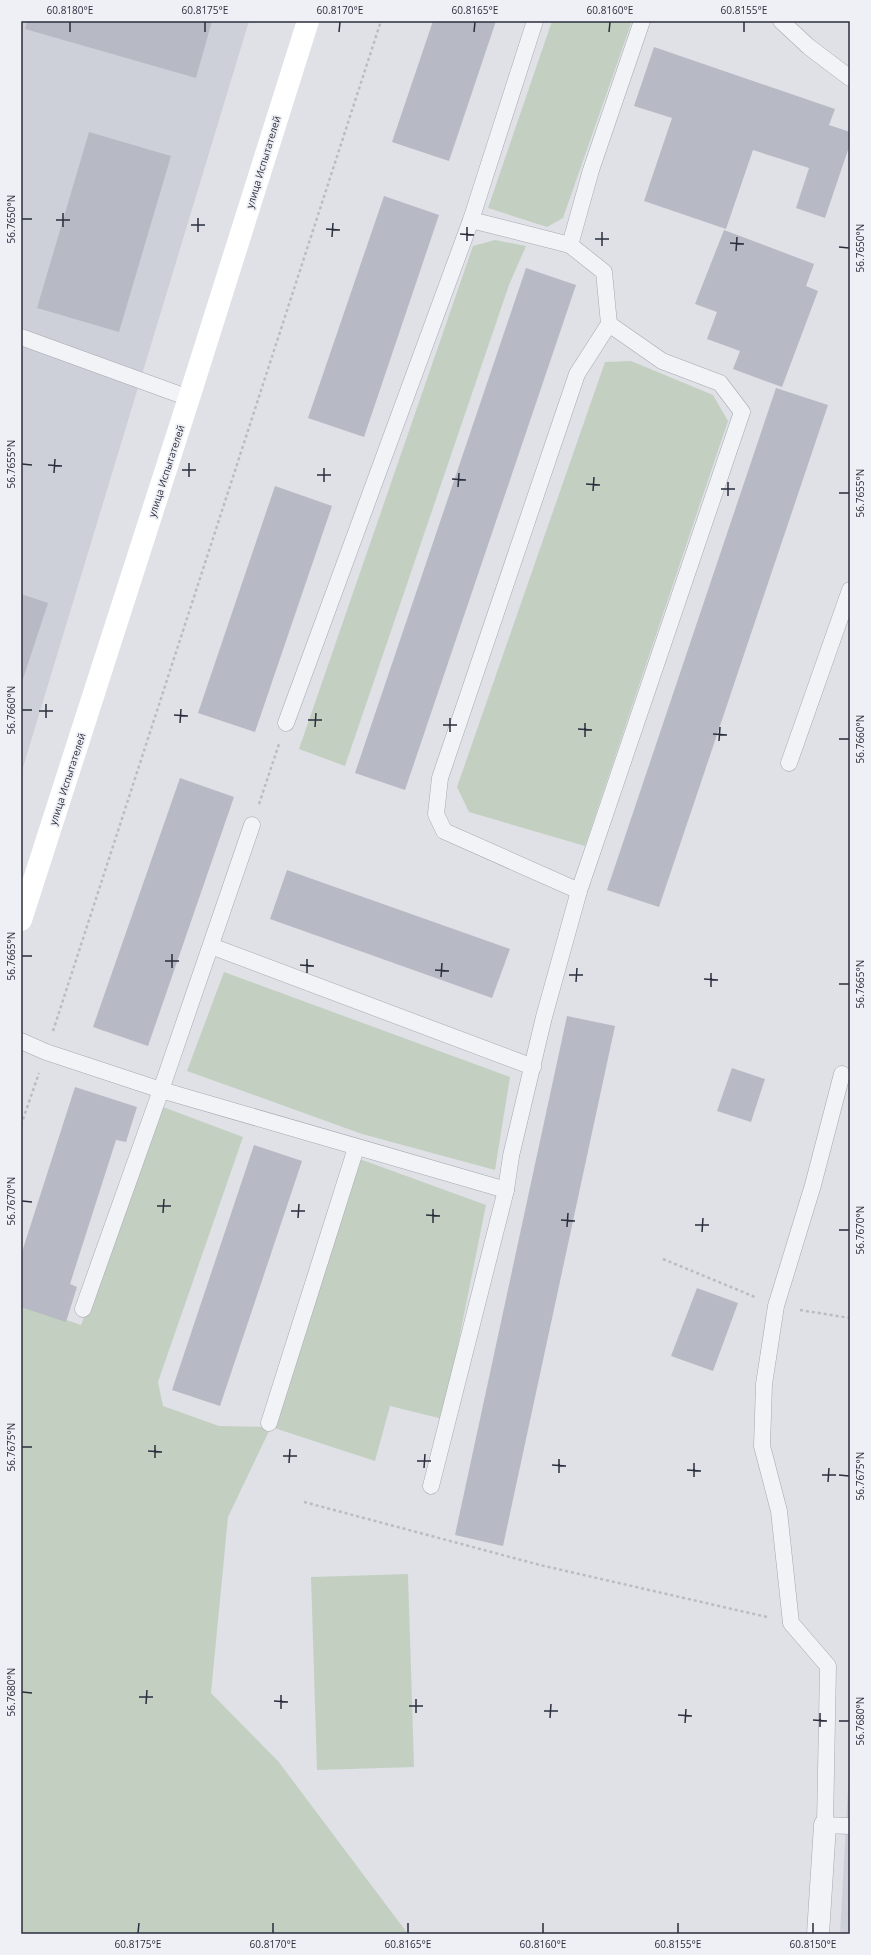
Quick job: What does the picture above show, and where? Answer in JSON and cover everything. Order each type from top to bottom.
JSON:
[{"type":"main road","name":"улица Испытателей","points":[[21,920],[189,398],[308,21]]},
{"type":"street","points":[[818,1934],[825,1825]]},
{"type":"lane","points":[[286,723],[471,220],[535,21]]},
{"type":"lane","points":[[570,245],[591,170],[642,21]]},
{"type":"lane","points":[[781,21],[809,47],[850,78]]},
{"type":"lane","points":[[471,220],[570,245],[604,272],[609,324],[577,374],[440,778],[436,814],[444,831],[580,891]]},
{"type":"lane","points":[[431,1486],[506,1190],[511,1156],[544,1017],[580,891],[742,412],[720,383],[662,362],[609,324]]},
{"type":"lane","points":[[21,337],[189,398]]},
{"type":"lane","points":[[789,763],[850,590]]},
{"type":"lane","points":[[83,1310],[161,1090],[252,825]]},
{"type":"lane","points":[[211,946],[533,1067]]},
{"type":"lane","points":[[21,1041],[46,1052],[161,1090],[356,1148],[506,1190]]},
{"type":"lane","points":[[842,1074],[813,1185],[776,1306],[764,1384],[762,1446],[778,1511],[791,1623],[828,1666],[825,1825],[850,1826]]},
{"type":"lane","points":[[269,1423],[356,1148]]},
{"type":"path","points":[[21,1125],[381,21]]},
{"type":"path","points":[[252,825],[286,723]]},
{"type":"path","points":[[304,1502],[540,1565],[791,1623]]},
{"type":"shaded area","points":[[21,21],[249,21],[21,774]]},
{"type":"shaded area","points":[[850,1752],[850,1934],[840,1934]]},
{"type":"green space","points":[[552,21],[632,21],[563,218],[547,227],[488,208]]},
{"type":"green space","points":[[495,240],[526,246],[509,285],[345,766],[299,749],[473,246]]},
{"type":"green space","points":[[631,361],[713,395],[728,421],[585,846],[469,812],[457,787],[605,362]]},
{"type":"green space","points":[[224,972],[510,1077],[495,1170],[362,1134],[187,1071]]},
{"type":"green space","points":[[163,1107],[243,1137],[158,1382],[163,1406],[219,1426],[270,1427],[357,1158],[486,1205],[443,1419],[390,1406],[375,1461],[271,1427],[228,1517],[211,1693],[278,1761],[408,1934],[21,1934],[21,1304],[81,1325]]},
{"type":"green space","points":[[408,1574],[414,1767],[317,1770],[311,1577]]},
{"type":"building","points":[[27,21],[212,21],[196,78],[25,29]]},
{"type":"building","points":[[433,21],[496,21],[449,161],[392,142]]},
{"type":"building","points":[[654,47],[835,109],[829,125],[850,132],[850,144],[825,218],[796,208],[809,168],[753,150],[726,229],[644,201],[672,118],[634,106]]},
{"type":"building","points":[[89,132],[171,156],[119,332],[37,308]]},
{"type":"building","points":[[384,196],[439,215],[364,437],[308,418]]},
{"type":"building","points":[[724,230],[814,264],[806,286],[818,291],[782,387],[733,369],[740,351],[707,339],[717,312],[695,304]]},
{"type":"building","points":[[526,268],[576,285],[405,790],[355,773]]},
{"type":"building","points":[[776,388],[828,405],[659,907],[607,890]]},
{"type":"building","points":[[275,486],[332,506],[255,732],[198,713]]},
{"type":"building","points":[[21,594],[48,603],[21,685]]},
{"type":"building","points":[[180,778],[234,797],[148,1046],[93,1027]]},
{"type":"building","points":[[287,870],[510,949],[492,998],[270,919]]},
{"type":"building","points":[[567,1016],[615,1026],[503,1546],[455,1535]]},
{"type":"building","points":[[732,1068],[765,1079],[751,1122],[717,1111]]},
{"type":"building","points":[[75,1087],[137,1107],[126,1142],[116,1140],[70,1284],[77,1287],[66,1322],[21,1307],[21,1255]]},
{"type":"building","points":[[254,1145],[302,1161],[220,1406],[172,1390]]},
{"type":"building","points":[[697,1288],[738,1303],[713,1371],[671,1356]]}]
